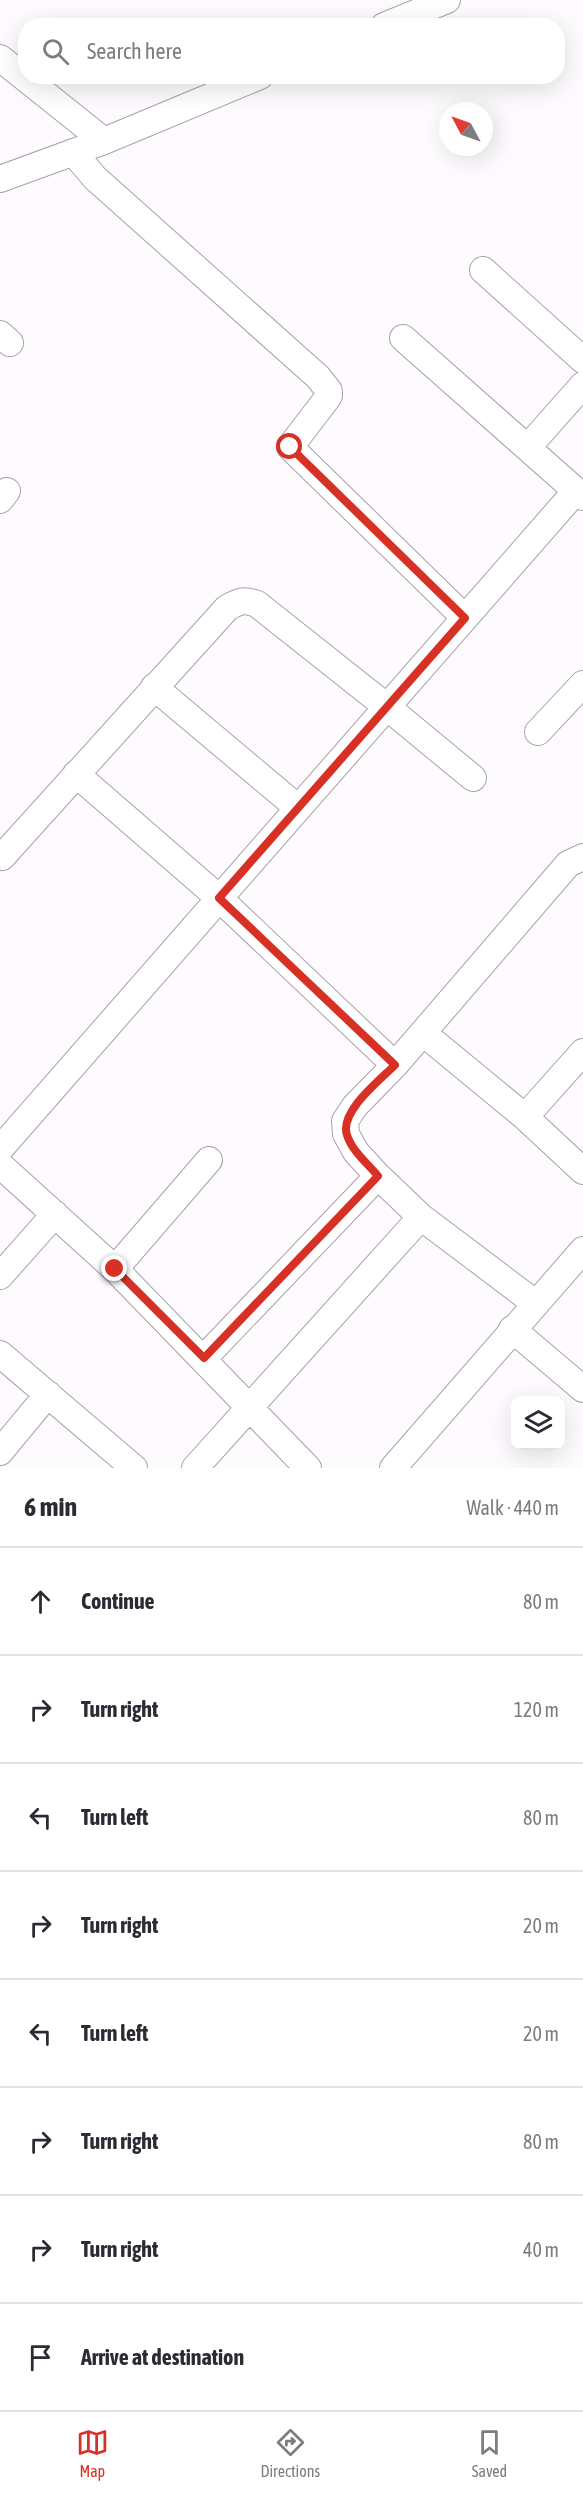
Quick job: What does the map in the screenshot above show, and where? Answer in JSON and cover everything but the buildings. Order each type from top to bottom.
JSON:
[{"type":"street","points":[[403,18],[447,0]]},
{"type":"street","points":[[0,58],[18,72]]},
{"type":"street","points":[[33,84],[104,141]]},
{"type":"street","points":[[0,179],[104,141],[241,84]]},
{"type":"street","points":[[73,152],[95,178],[318,377],[329,391],[329,396],[290,447],[465,618]]},
{"type":"street","points":[[483,270],[583,360]]},
{"type":"street","points":[[0,1149],[387,706],[580,494],[403,338]]},
{"type":"street","points":[[528,447],[583,385]]},
{"type":"street","points":[[2,857],[227,608],[239,601],[245,600],[256,604],[387,706],[473,778]]},
{"type":"street","points":[[538,732],[583,684]]},
{"type":"street","points":[[154,687],[298,808]]},
{"type":"street","points":[[76,774],[219,898],[395,1065]]},
{"type":"street","points":[[535,1303],[421,1217],[378,1176],[356,1152],[346,1134],[345,1121],[355,1106],[395,1065],[568,864],[583,857]]},
{"type":"street","points":[[423,1033],[525,1117],[583,1171]]},
{"type":"street","points":[[525,1117],[583,1052]]},
{"type":"street","points":[[115,1269],[209,1160]]},
{"type":"street","points":[[0,1165],[115,1269],[204,1358],[249,1409],[308,1468]]},
{"type":"street","points":[[204,1358],[378,1176]]},
{"type":"street","points":[[0,1276],[55,1214]]},
{"type":"street","points":[[195,1468],[421,1217]]},
{"type":"street","points":[[393,1468],[583,1250]]},
{"type":"street","points":[[512,1329],[583,1389]]},
{"type":"street","points":[[0,1354],[134,1468]]},
{"type":"street","points":[[0,1452],[48,1395]]},
{"type":"route","points":[[115,1269],[204,1358],[378,1176],[356,1152],[346,1134],[345,1121],[355,1106],[395,1065],[219,898],[465,618],[290,447]]}]
